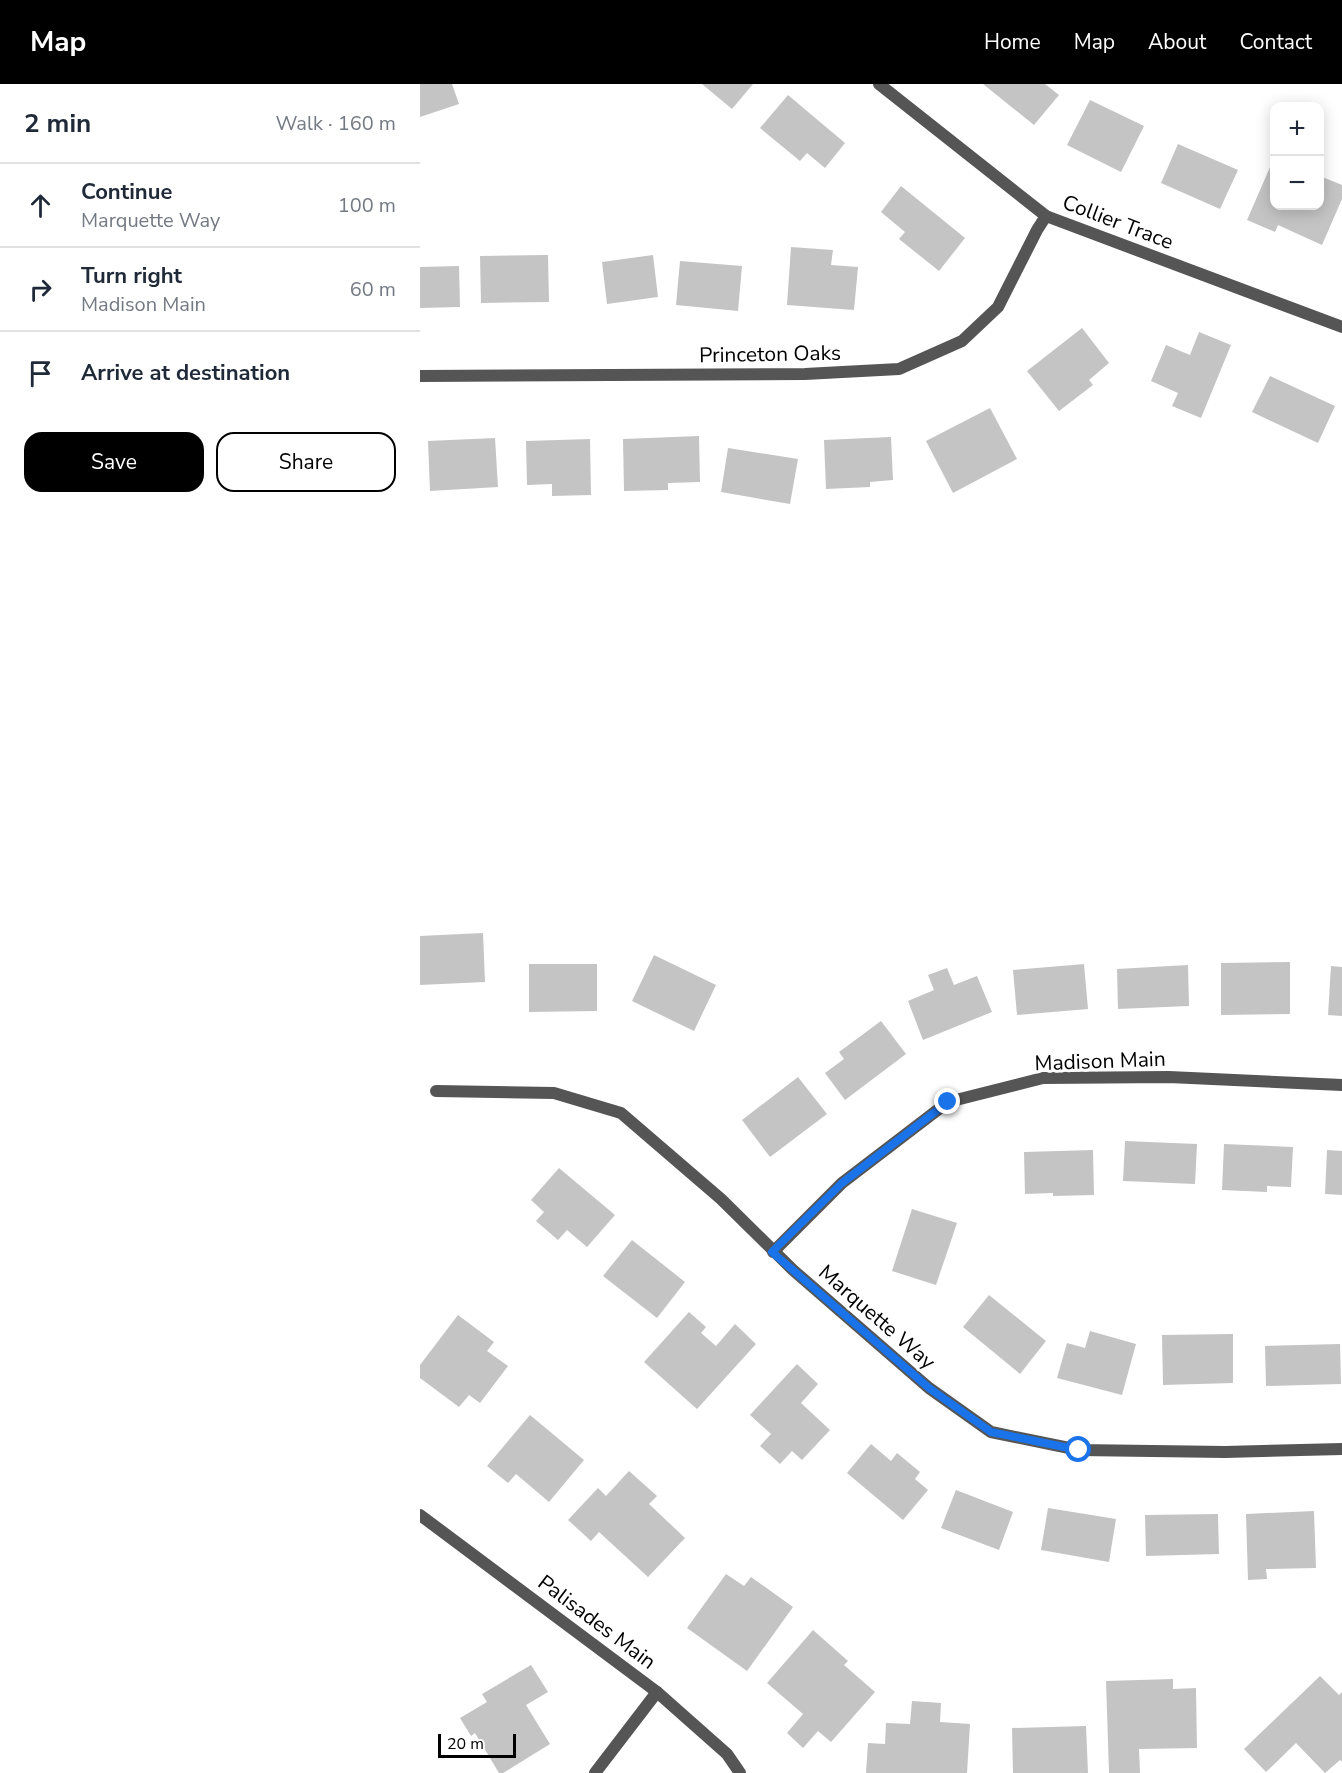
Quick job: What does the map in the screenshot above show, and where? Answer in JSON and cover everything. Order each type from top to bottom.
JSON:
[{"type":"street","name":"Collier Trace","points":[[879,84],[1046,216],[1342,327]]},
{"type":"street","name":"Princeton Oaks","points":[[420,376],[805,374],[898,369],[962,341],[998,307],[1046,216]]},
{"type":"street","name":"Madison Main","points":[[772,1252],[842,1183],[948,1102],[1043,1078],[1169,1077],[1342,1085]]},
{"type":"street","name":"Marquette Way","points":[[436,1091],[554,1092],[621,1113],[721,1199],[772,1252],[929,1388],[991,1432],[1079,1450],[1225,1452],[1342,1449]]},
{"type":"street","name":"Palisades Main","points":[[420,1515],[657,1692],[727,1754],[740,1773]]},
{"type":"street","points":[[595,1773],[657,1692]]},
{"type":"building","points":[[420,84],[452,84],[459,104],[420,117]]},
{"type":"building","points":[[702,84],[753,84],[732,109]]},
{"type":"building","points":[[983,84],[1045,84],[1059,95],[1034,125]]},
{"type":"building","points":[[788,95],[845,143],[825,168],[807,153],[800,161],[760,128]]},
{"type":"building","points":[[1090,100],[1144,126],[1121,172],[1067,145]]},
{"type":"building","points":[[1178,144],[1238,170],[1220,209],[1161,183]]},
{"type":"building","points":[[1270,167],[1270,210],[1324,210],[1324,178],[1342,185],[1342,199],[1322,245],[1278,225],[1275,232],[1247,220]]},
{"type":"building","points":[[901,186],[965,238],[939,271],[899,239],[905,232],[881,212]]},
{"type":"building","points":[[791,247],[833,250],[831,265],[858,267],[854,310],[787,305]]},
{"type":"building","points":[[548,255],[549,302],[481,303],[480,256]]},
{"type":"building","points":[[653,255],[658,297],[607,304],[602,262]]},
{"type":"building","points":[[680,261],[742,266],[738,311],[676,305]]},
{"type":"building","points":[[459,266],[460,307],[420,308],[420,267]]},
{"type":"building","points":[[1082,328],[1109,363],[1089,380],[1093,385],[1059,411],[1027,371]]},
{"type":"building","points":[[1199,332],[1231,345],[1201,418],[1172,406],[1178,393],[1151,381],[1166,345],[1190,355]]},
{"type":"building","points":[[1270,376],[1335,406],[1318,443],[1252,412]]},
{"type":"building","points":[[990,408],[1017,459],[953,493],[926,441]]},
{"type":"building","points":[[699,436],[700,482],[668,483],[668,490],[624,491],[623,439]]},
{"type":"building","points":[[891,437],[893,480],[870,482],[870,487],[826,489],[824,440]]},
{"type":"building","points":[[495,438],[498,487],[430,491],[428,441]]},
{"type":"building","points":[[590,439],[591,495],[552,496],[552,484],[527,485],[526,441]]},
{"type":"building","points":[[728,448],[798,459],[790,504],[721,492]]},
{"type":"building","points":[[483,933],[485,982],[420,985],[420,936]]},
{"type":"building","points":[[654,955],[716,985],[694,1031],[632,1001]]},
{"type":"building","points":[[1290,962],[1290,1014],[1221,1015],[1221,963]]},
{"type":"building","points":[[529,964],[597,964],[597,1011],[529,1012]]},
{"type":"building","points":[[1084,964],[1088,1009],[1017,1015],[1013,970]]},
{"type":"building","points":[[1188,965],[1189,1006],[1118,1009],[1117,969]]},
{"type":"building","points":[[1331,966],[1342,967],[1342,1016],[1328,1015]]},
{"type":"building","points":[[947,968],[954,985],[977,976],[992,1012],[923,1040],[908,1001],[934,990],[928,975]]},
{"type":"building","points":[[881,1021],[906,1054],[845,1100],[825,1073],[844,1059],[839,1052]]},
{"type":"building","points":[[798,1077],[827,1114],[770,1157],[742,1120]]},
{"type":"building","points":[[1125,1141],[1197,1144],[1195,1184],[1123,1181]]},
{"type":"building","points":[[1224,1144],[1293,1147],[1291,1187],[1267,1186],[1267,1192],[1222,1190]]},
{"type":"building","points":[[1093,1150],[1094,1195],[1025,1194],[1024,1152]]},
{"type":"building","points":[[1327,1150],[1342,1151],[1342,1195],[1325,1194]]},
{"type":"building","points":[[559,1168],[615,1215],[587,1247],[567,1230],[558,1240],[536,1221],[544,1212],[531,1200]]},
{"type":"building","points":[[912,1209],[957,1223],[936,1285],[892,1271]]},
{"type":"building","points":[[632,1240],[685,1282],[657,1318],[603,1276]]},
{"type":"building","points":[[989,1295],[1046,1341],[1020,1374],[963,1327]]},
{"type":"building","points":[[689,1312],[706,1327],[701,1333],[716,1346],[735,1324],[756,1344],[697,1409],[644,1362]]},
{"type":"building","points":[[458,1315],[494,1342],[487,1351],[508,1366],[480,1403],[469,1395],[459,1407],[420,1378],[420,1365]]},
{"type":"building","points":[[1090,1331],[1136,1344],[1122,1395],[1057,1378],[1067,1343],[1085,1348]]},
{"type":"building","points":[[1233,1334],[1233,1383],[1163,1385],[1162,1335]]},
{"type":"building","points":[[1340,1344],[1341,1384],[1266,1386],[1265,1346]]},
{"type":"building","points":[[797,1364],[818,1384],[801,1403],[830,1430],[802,1460],[792,1451],[780,1464],[760,1446],[771,1434],[750,1415]]},
{"type":"building","points":[[530,1415],[584,1460],[549,1502],[516,1474],[508,1483],[487,1466]]},
{"type":"building","points":[[871,1444],[891,1461],[897,1453],[920,1472],[915,1479],[928,1490],[903,1520],[847,1473]]},
{"type":"building","points":[[629,1471],[657,1496],[649,1504],[685,1538],[648,1577],[599,1532],[591,1541],[568,1520],[598,1488],[606,1496]]},
{"type":"building","points":[[956,1490],[1013,1512],[999,1550],[941,1528]]},
{"type":"building","points":[[1048,1508],[1116,1519],[1109,1562],[1041,1550]]},
{"type":"building","points":[[1314,1511],[1316,1568],[1266,1569],[1267,1579],[1248,1580],[1246,1514]]},
{"type":"building","points":[[1218,1514],[1219,1554],[1146,1556],[1145,1515]]},
{"type":"building","points":[[726,1574],[744,1586],[751,1577],[793,1607],[747,1671],[687,1628]]},
{"type":"building","points":[[813,1630],[848,1661],[844,1665],[875,1692],[831,1742],[818,1731],[803,1748],[787,1733],[803,1714],[767,1683]]},
{"type":"building","points":[[531,1665],[548,1692],[526,1705],[550,1744],[503,1773],[499,1773],[475,1733],[471,1736],[460,1718],[487,1702],[482,1694]]},
{"type":"building","points":[[1320,1676],[1339,1695],[1342,1692],[1342,1762],[1340,1760],[1325,1773],[1296,1743],[1266,1772],[1244,1749]]},
{"type":"building","points":[[1173,1679],[1173,1689],[1196,1688],[1197,1748],[1139,1749],[1140,1773],[1109,1773],[1106,1681]]},
{"type":"building","points":[[912,1701],[941,1703],[940,1722],[970,1724],[967,1773],[866,1773],[868,1743],[885,1744],[886,1723],[910,1724]]},
{"type":"building","points":[[1086,1726],[1088,1773],[1013,1773],[1012,1728]]},
{"type":"route","points":[[948,1102],[842,1183],[772,1252],[929,1388],[991,1432],[1079,1450]]}]
